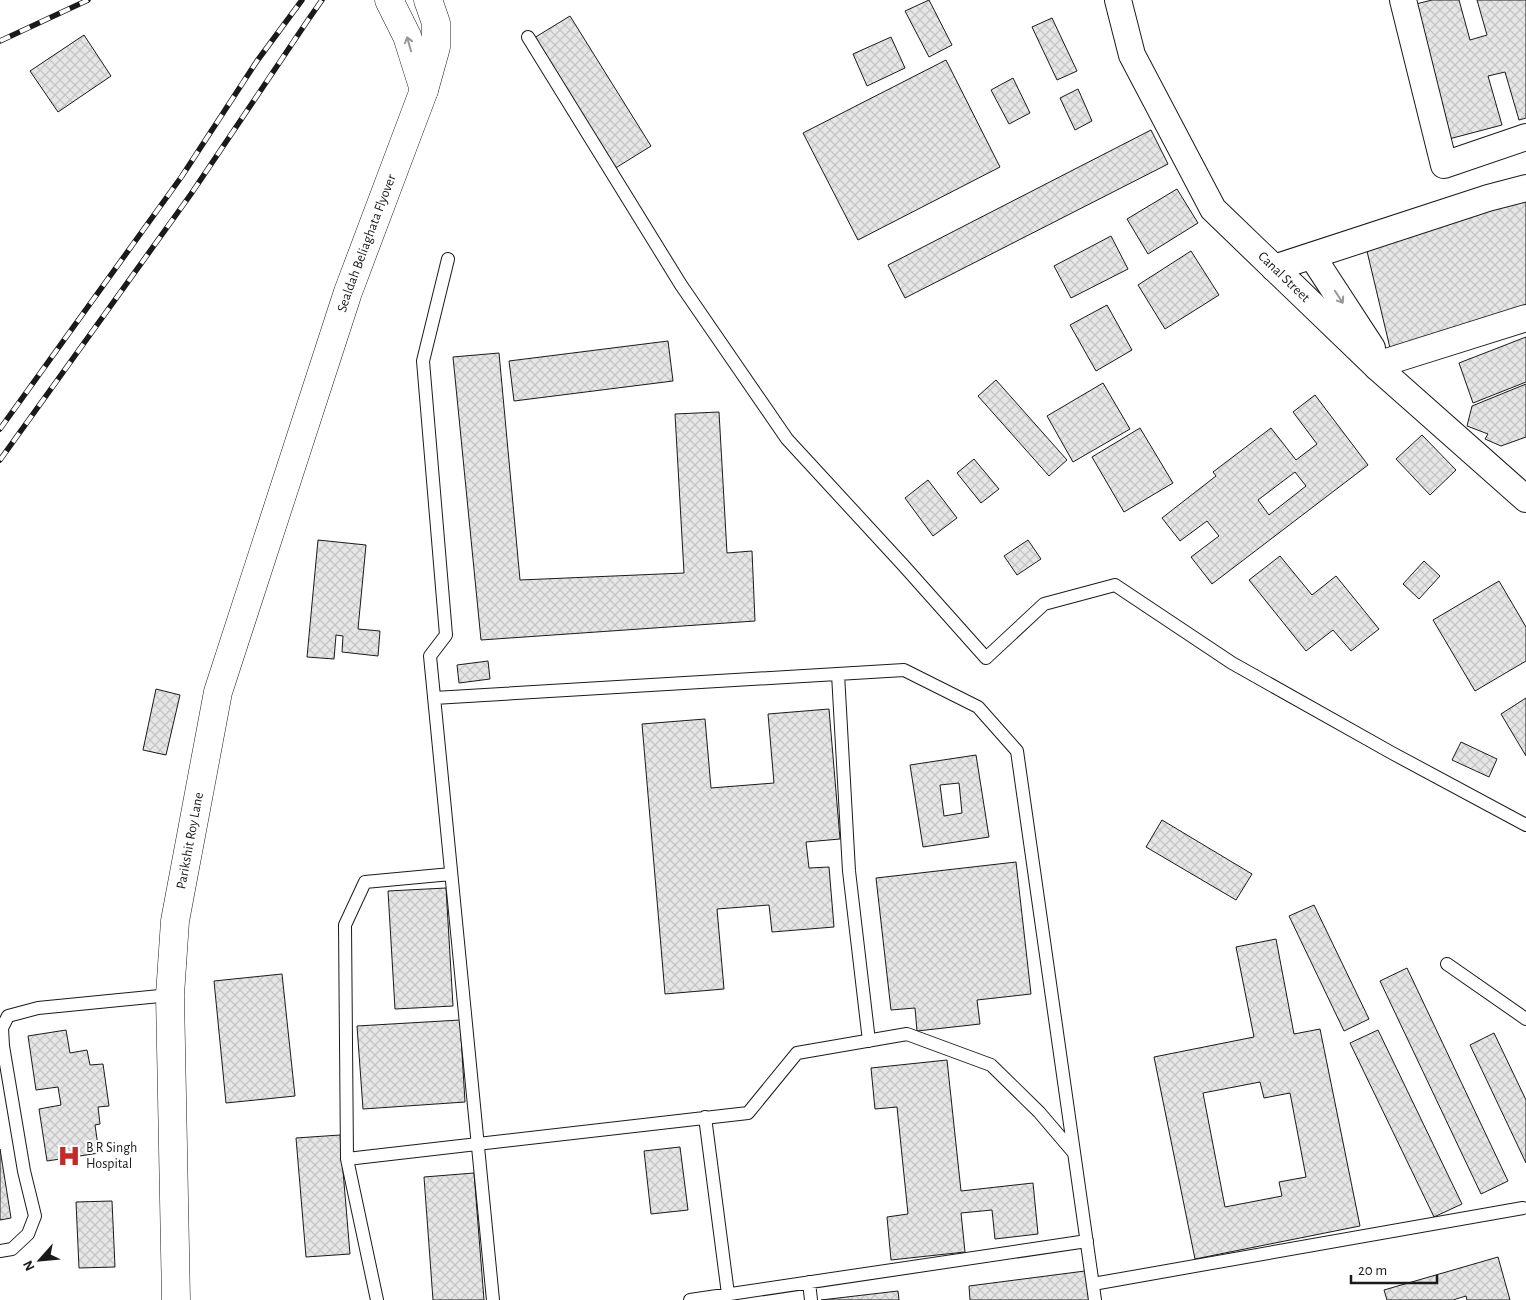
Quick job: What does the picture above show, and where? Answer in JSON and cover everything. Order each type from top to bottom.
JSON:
[{"type":"main road","points":[[389,0],[407,36],[424,90]]},
{"type":"main road","name":"Sealdah Beliaghata Flyover","points":[[314,398],[348,292],[424,90],[436,47],[436,23],[428,0]]},
{"type":"main road","name":"Parikshit Roy Lane","points":[[176,1300],[170,995],[175,921],[218,692],[314,398]]},
{"type":"street","name":"Canal Street","points":[[1118,0],[1132,55],[1213,209],[1274,268],[1526,499]]},
{"type":"street","points":[[1403,0],[1444,165],[1526,137]]},
{"type":"street","points":[[1274,268],[1488,198],[1526,188]]},
{"type":"street","points":[[1312,256],[1380,365],[1526,318]]},
{"type":"lane","points":[[528,38],[681,285],[787,439],[986,658],[1044,604],[1115,585],[1232,663],[1392,754],[1526,825]]},
{"type":"lane","points":[[448,259],[423,361],[446,635],[430,656],[493,1300]]},
{"type":"lane","points":[[434,698],[904,670],[978,707],[1017,751],[1095,1300]]},
{"type":"lane","points":[[838,674],[849,871],[869,1041]]},
{"type":"lane","points":[[377,1300],[347,1159],[345,925],[365,882],[452,874]]},
{"type":"lane","points":[[1447,964],[1526,1019]]},
{"type":"lane","points":[[0,1252],[12,1249],[28,1234],[35,1216],[24,1171],[3,1046],[2,1028],[8,1016],[38,1008],[170,995]]},
{"type":"lane","points":[[347,1159],[748,1113],[797,1053],[907,1034],[991,1064],[1039,1112],[1074,1153]]},
{"type":"lane","points":[[705,1117],[728,1294]]},
{"type":"lane","points":[[1093,1284],[1523,1208]]},
{"type":"lane","points":[[690,1300],[1087,1241]]},
{"type":"lane","points":[[809,1282],[811,1300]]},
{"type":"building","points":[[929,0],[952,45],[929,57],[905,11]]},
{"type":"building","points":[[1432,0],[1459,0],[1470,40],[1487,35],[1477,0],[1526,0],[1526,118],[1519,120],[1505,72],[1488,76],[1502,125],[1449,139],[1428,65],[1432,63],[1416,4]]},
{"type":"building","points":[[570,16],[651,146],[614,169],[534,38]]},
{"type":"building","points":[[1052,18],[1077,71],[1057,80],[1032,27]]},
{"type":"building","points":[[84,35],[111,76],[58,112],[30,71]]},
{"type":"building","points":[[891,37],[905,68],[867,86],[853,54]]},
{"type":"building","points":[[946,60],[1000,167],[858,240],[803,133]]},
{"type":"building","points":[[1013,78],[1030,113],[1009,124],[991,90]]},
{"type":"building","points":[[1078,89],[1092,121],[1075,130],[1060,98]]},
{"type":"building","points":[[1151,130],[1168,164],[905,298],[888,265]]},
{"type":"building","points":[[1177,189],[1198,223],[1148,254],[1127,219]]},
{"type":"building","points":[[1526,195],[1526,305],[1390,348],[1366,247]]},
{"type":"building","points":[[1111,236],[1128,269],[1071,298],[1054,266]]},
{"type":"building","points":[[1191,251],[1219,295],[1165,329],[1138,285]]},
{"type":"building","points":[[1107,305],[1132,350],[1096,371],[1070,325]]},
{"type":"building","points":[[1526,337],[1526,382],[1473,403],[1459,363]]},
{"type":"building","points":[[668,341],[673,381],[514,401],[509,361]]},
{"type":"building","points":[[499,353],[520,580],[684,573],[675,414],[719,412],[727,553],[752,551],[755,621],[481,640],[453,357]]},
{"type":"building","points":[[996,380],[1067,460],[1049,476],[978,396]]},
{"type":"building","points":[[1103,383],[1130,429],[1073,462],[1047,416]]},
{"type":"building","points":[[1526,384],[1526,437],[1501,446],[1485,439],[1488,434],[1467,426],[1472,406]]},
{"type":"building","points":[[1315,395],[1368,465],[1212,584],[1191,557],[1219,536],[1207,521],[1180,541],[1162,518],[1216,476],[1213,472],[1271,428],[1296,460],[1317,444],[1293,412]],"holes":[[[1295,472],[1306,486],[1269,515],[1258,500]]]},
{"type":"building","points":[[1140,428],[1173,483],[1124,512],[1092,457]]},
{"type":"building","points":[[1422,435],[1456,470],[1430,495],[1396,459]]},
{"type":"building","points":[[974,459],[999,489],[981,503],[957,473]]},
{"type":"building","points":[[928,480],[957,518],[933,536],[905,498]]},
{"type":"building","points":[[318,540],[366,545],[358,629],[380,631],[378,656],[342,652],[343,636],[336,635],[334,659],[307,657]]},
{"type":"building","points":[[1028,540],[1041,559],[1017,575],[1004,556]]},
{"type":"building","points":[[1280,556],[1312,595],[1336,576],[1379,629],[1351,651],[1333,630],[1306,651],[1249,580]]},
{"type":"building","points":[[1424,561],[1440,576],[1419,599],[1403,584]]},
{"type":"building","points":[[1499,581],[1526,627],[1526,661],[1475,691],[1433,620]]},
{"type":"building","points":[[488,661],[490,679],[459,683],[457,665]]},
{"type":"building","points":[[156,689],[180,695],[166,755],[143,750]]},
{"type":"building","points":[[1526,698],[1526,756],[1501,714]]},
{"type":"building","points":[[829,709],[840,839],[806,842],[809,868],[829,867],[834,927],[772,932],[769,905],[717,909],[724,989],[665,994],[642,724],[705,719],[711,788],[774,783],[768,714]]},
{"type":"building","points":[[1461,742],[1497,759],[1489,777],[1452,760]]},
{"type":"building","points":[[976,755],[989,837],[923,847],[910,765]],"holes":[[[959,783],[962,813],[944,816],[940,785]]]},
{"type":"building","points":[[1162,820],[1252,874],[1236,900],[1146,847]]},
{"type":"building","points":[[1016,862],[1031,994],[977,1000],[980,1024],[917,1031],[915,1008],[891,1010],[876,878]]},
{"type":"building","points":[[446,888],[453,1006],[395,1009],[388,891]]},
{"type":"building","points":[[1314,905],[1369,1019],[1344,1031],[1289,916]]},
{"type":"building","points":[[1276,939],[1294,1034],[1320,1029],[1360,1226],[1195,1259],[1154,1057],[1254,1037],[1236,947]],"holes":[[[1260,1082],[1264,1098],[1290,1093],[1306,1177],[1279,1182],[1282,1196],[1225,1207],[1203,1093]]]},
{"type":"building","points":[[1407,968],[1508,1181],[1481,1194],[1380,981]]},
{"type":"building","points":[[282,974],[295,1096],[226,1103],[214,981]]},
{"type":"building","points":[[460,1020],[465,1102],[363,1109],[357,1026]]},
{"type":"building","points":[[66,1030],[70,1053],[87,1050],[90,1065],[103,1064],[109,1106],[98,1107],[100,1124],[95,1125],[99,1153],[47,1161],[39,1109],[61,1105],[58,1087],[36,1090],[28,1036]]},
{"type":"building","points":[[1378,1030],[1462,1204],[1434,1217],[1350,1043]]},
{"type":"building","points":[[1494,1033],[1526,1100],[1526,1163],[1470,1045]]},
{"type":"building","points":[[947,1060],[961,1191],[1033,1183],[1038,1234],[995,1239],[992,1210],[961,1213],[965,1252],[891,1260],[887,1217],[908,1214],[897,1107],[875,1109],[871,1068]]},
{"type":"building","points":[[340,1135],[350,1254],[306,1257],[296,1138]]},
{"type":"building","points":[[680,1147],[688,1210],[651,1214],[644,1151]]},
{"type":"building","points":[[0,1149],[11,1218],[0,1220]]},
{"type":"building","points":[[474,1173],[484,1300],[433,1300],[424,1177]]},
{"type":"building","points":[[112,1201],[115,1267],[79,1268],[76,1202]]},
{"type":"building","points":[[1498,1257],[1510,1300],[1467,1300],[1466,1296],[1453,1300],[1387,1300],[1384,1290]]},
{"type":"building","points":[[1085,1271],[1089,1300],[970,1300],[969,1286]]},
{"type":"building","points":[[898,1291],[899,1300],[821,1300]]},
{"type":"railway","points":[[0,41],[88,0]]},
{"type":"railway","points":[[0,429],[182,176],[257,61],[302,0]]},
{"type":"railway","points":[[0,460],[191,194],[322,0]]},
{"type":"place","name":"B R Singh Hospital","points":[[69,1156]]}]
